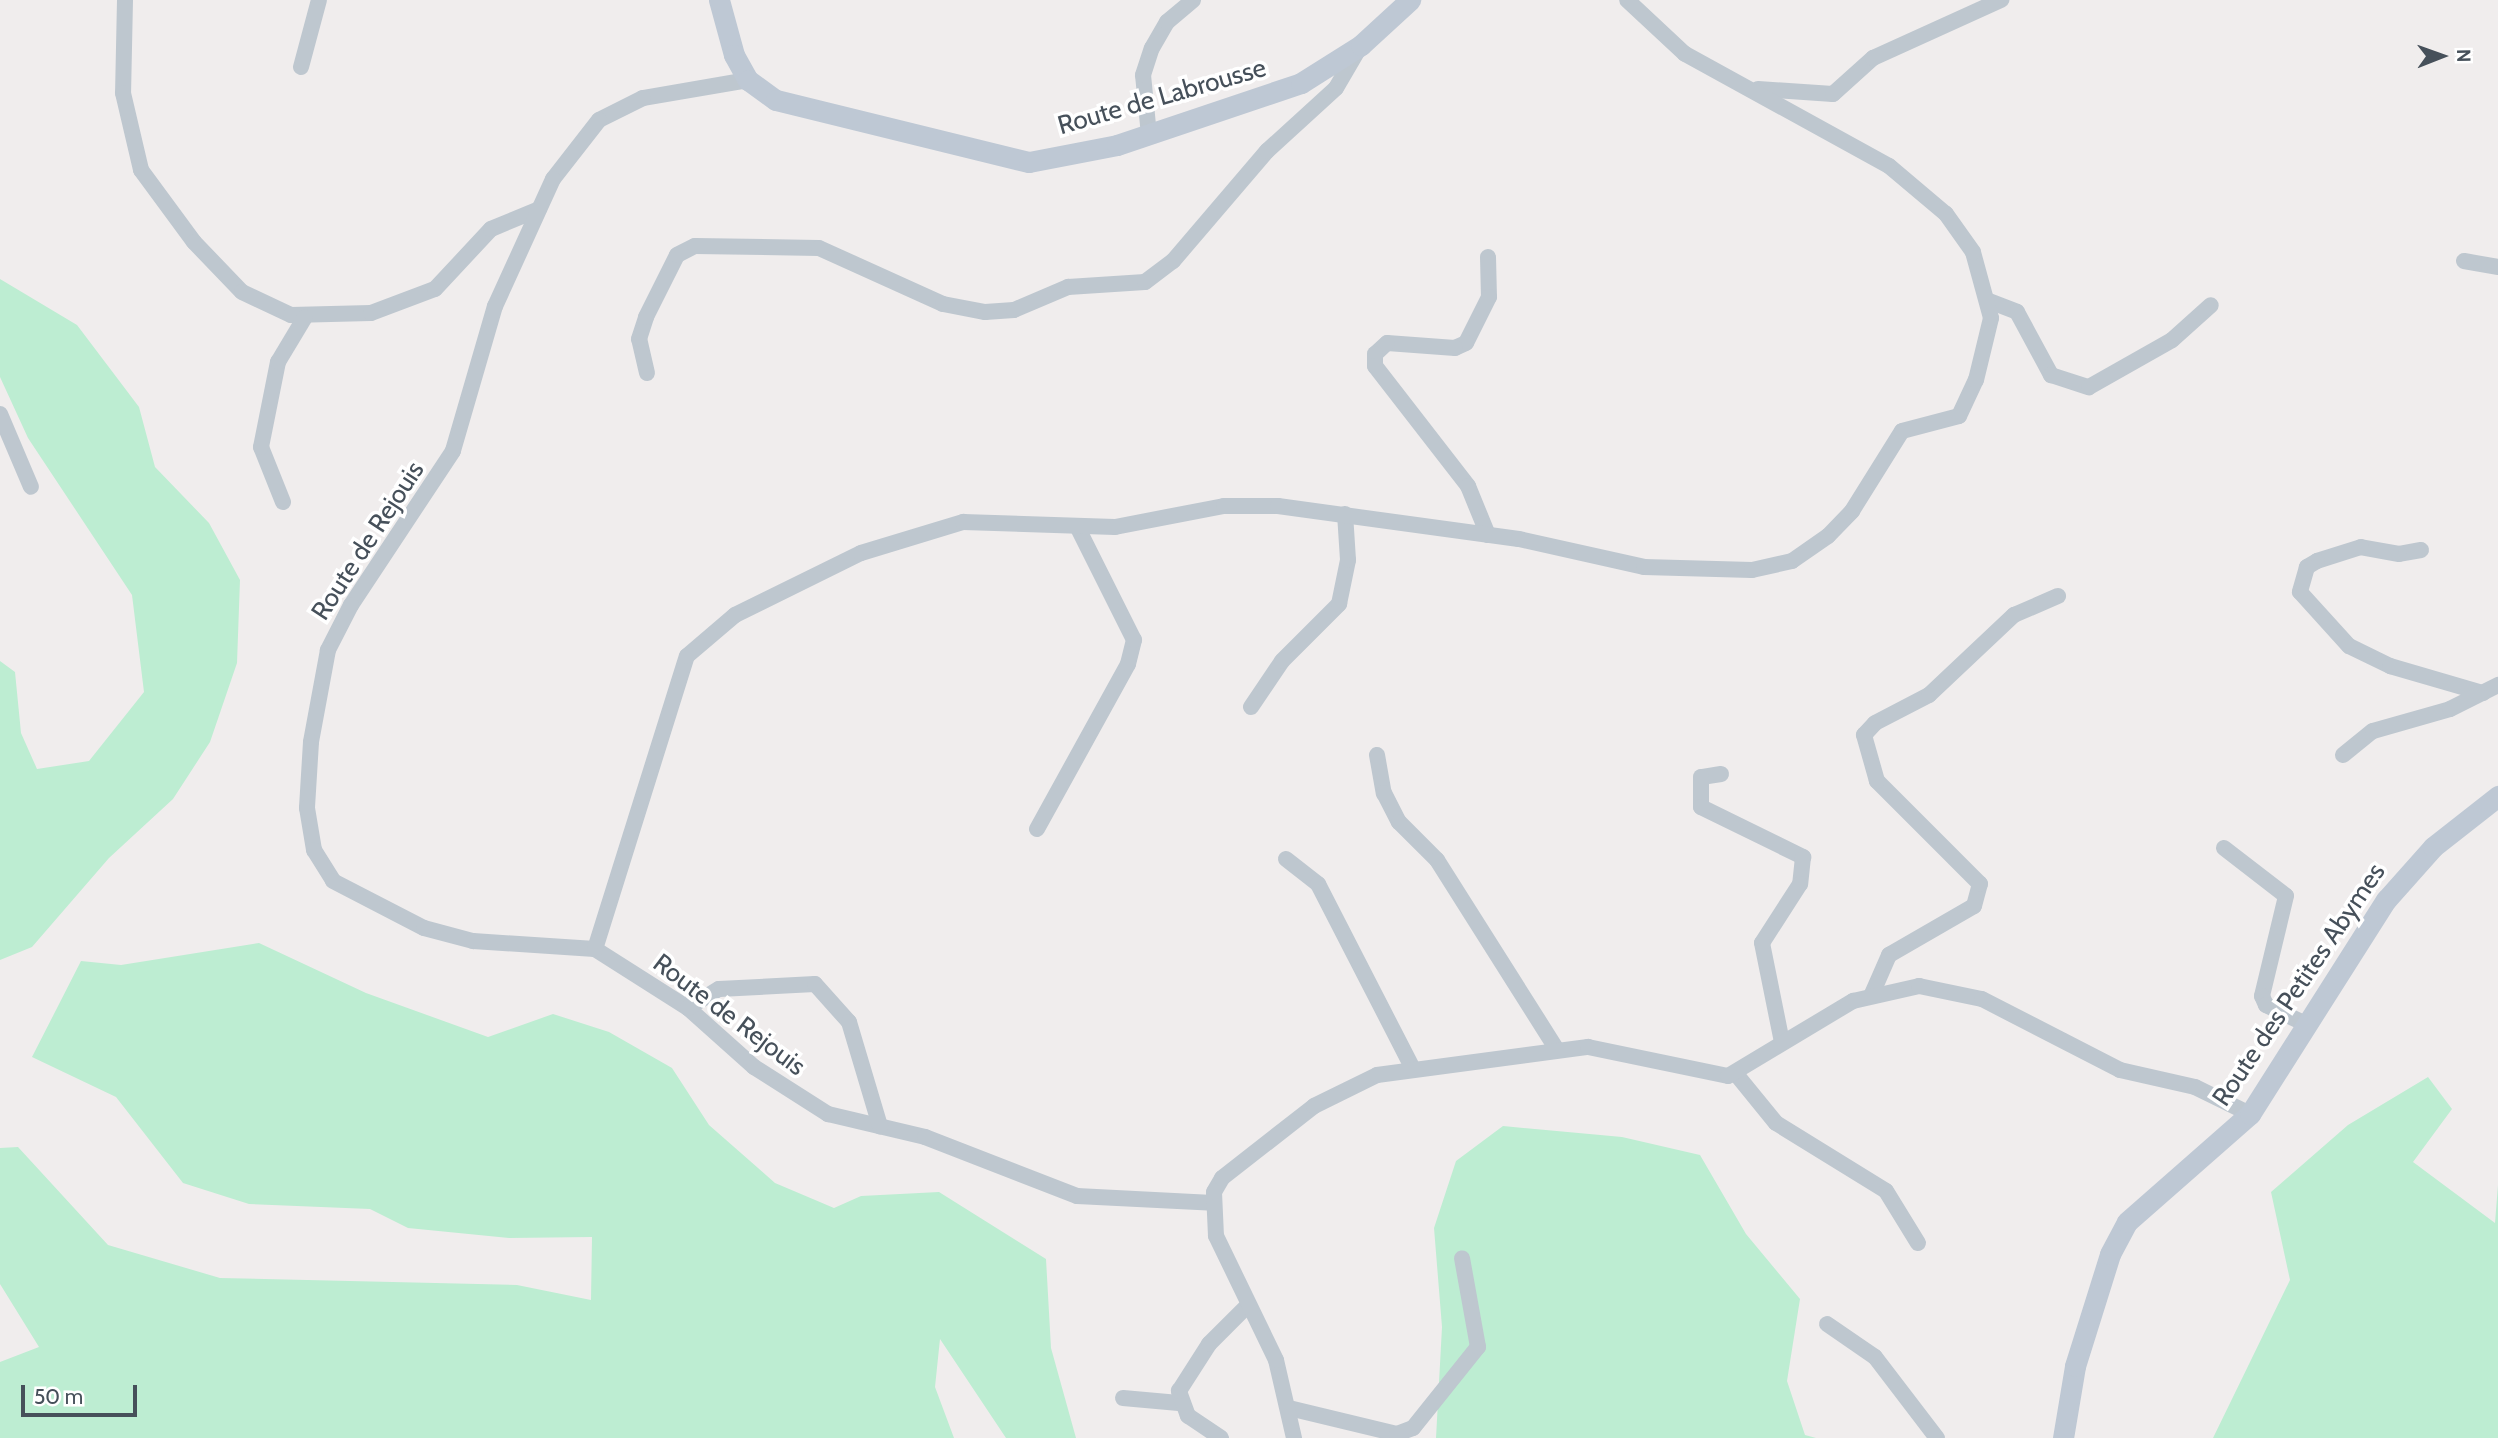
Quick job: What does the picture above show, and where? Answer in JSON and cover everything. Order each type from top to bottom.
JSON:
[{"type":"street","points":[[125,0],[123,93],[141,170],[229,282],[269,306],[305,317],[371,313],[435,289],[491,229],[539,209]]},
{"type":"street","points":[[301,67],[319,0]]},
{"type":"street","name":"Route de Labrousse","points":[[719,0],[734,55],[748,80],[776,100],[1008,160],[1049,159],[1149,135],[1301,83],[1361,45],[1410,0]]},
{"type":"street","points":[[1149,135],[1143,75],[1152,48],[1167,22],[1193,0]]},
{"type":"street","points":[[1755,89],[1833,94],[1873,58],[2001,0]]},
{"type":"street","points":[[596,949],[679,672],[711,632],[797,582],[940,526],[1078,528],[1224,506],[1345,514],[1488,535],[1644,567],[1752,570],[1792,561],[1852,511],[1902,431],[1959,416],[1989,334],[1989,301],[1973,252],[1931,197],[1755,89],[1685,54],[1635,4]]},
{"type":"street","points":[[647,373],[640,353],[646,317],[677,255],[695,246],[819,248],[943,304],[985,312],[1014,310],[1068,287],[1145,282],[1173,261],[1267,151],[1336,88],[1361,45]]},
{"type":"street","name":"Route de Rejouis","points":[[748,80],[643,98],[599,120],[553,178],[495,306],[453,451],[351,605],[328,650],[307,808],[314,850],[333,881],[388,914],[473,941],[596,949],[688,1008],[792,1093],[828,1114],[925,1137],[1077,1196],[1213,1203]]},
{"type":"street","points":[[1488,257],[1489,297],[1466,343],[1455,348],[1387,343],[1376,354],[1375,366],[1468,486],[1488,535]]},
{"type":"street","points":[[2464,261],[2498,267]]},
{"type":"street","points":[[1989,301],[2017,312],[2051,375],[2090,387],[2172,340],[2211,305]]},
{"type":"street","points":[[283,502],[261,447],[278,362],[305,317]]},
{"type":"street","points":[[0,414],[31,487]]},
{"type":"street","points":[[1251,708],[1282,661],[1339,604],[1348,560],[1345,514]]},
{"type":"street","points":[[1037,829],[1129,663],[1134,640],[1078,528]]},
{"type":"street","points":[[2421,550],[2399,554],[2361,547],[2317,561],[2307,567],[2300,592],[2349,646],[2390,666],[2483,693]]},
{"type":"street","points":[[1872,994],[1889,955],[1974,906],[1980,884],[1877,781],[1864,735],[1875,723],[1929,695],[2014,615],[2058,596]]},
{"type":"street","points":[[2343,755],[2373,731],[2483,693],[2498,685]]},
{"type":"street","points":[[1377,755],[1384,793],[1399,822],[1437,860],[1558,1050]]},
{"type":"street","points":[[1721,774],[1701,777],[1701,807],[1803,857],[1800,884],[1762,943],[1782,1042]]},
{"type":"street","name":"Route des Petites Abymes","points":[[2063,1438],[2075,1366],[2110,1254],[2127,1222],[2250,1114],[2403,879],[2433,847],[2498,796]]},
{"type":"street","points":[[2224,848],[2286,897],[2262,996],[2266,1005],[2308,1025]]},
{"type":"street","points":[[1286,859],[1318,884],[1412,1067]]},
{"type":"street","points":[[688,1008],[719,989],[815,984],[849,1022],[880,1126]]},
{"type":"street","points":[[1294,1438],[1276,1360],[1247,1306],[1216,1236],[1213,1203],[1222,1178],[1314,1106],[1377,1075],[1412,1067],[1558,1050],[1608,1048],[1705,1076],[1736,1074],[1782,1042],[1872,994],[1919,986],[1965,993],[2120,1070],[2195,1087],[2250,1114]]},
{"type":"street","points":[[1736,1074],[1776,1123],[1886,1191],[1918,1243]]},
{"type":"street","points":[[1289,1408],[1397,1434],[1413,1427],[1478,1347],[1462,1258]]},
{"type":"street","points":[[1179,1403],[1191,1369],[1247,1306]]},
{"type":"street","points":[[1827,1324],[1875,1357],[1937,1438]]},
{"type":"street","points":[[1123,1398],[1179,1403],[1221,1438]]},
{"type":"green space","points":[[0,279],[77,325],[139,407],[155,467],[209,523],[240,580],[237,663],[210,742],[173,799],[109,858],[32,947],[0,960],[0,661],[15,672],[21,733],[37,769],[89,761],[144,692],[132,595],[28,438],[0,377]]},
{"type":"green space","points":[[259,943],[366,993],[488,1037],[553,1014],[609,1032],[672,1068],[709,1125],[775,1183],[834,1208],[861,1196],[939,1192],[1046,1259],[1051,1348],[1076,1438],[1006,1438],[940,1339],[935,1387],[954,1438],[0,1438],[0,1362],[39,1347],[0,1284],[0,1148],[18,1147],[108,1245],[220,1278],[517,1285],[591,1300],[592,1237],[509,1238],[408,1228],[370,1209],[249,1204],[183,1183],[116,1097],[32,1057],[81,961],[121,965]]},
{"type":"green space","points":[[2428,1077],[2452,1109],[2413,1162],[2495,1223],[2498,1185],[2498,1438],[2213,1438],[2290,1280],[2271,1192],[2348,1125]]},
{"type":"green space","points":[[1503,1126],[1622,1137],[1700,1155],[1746,1234],[1800,1299],[1787,1381],[1805,1435],[1816,1438],[1436,1438],[1442,1327],[1434,1228],[1456,1161]]}]
